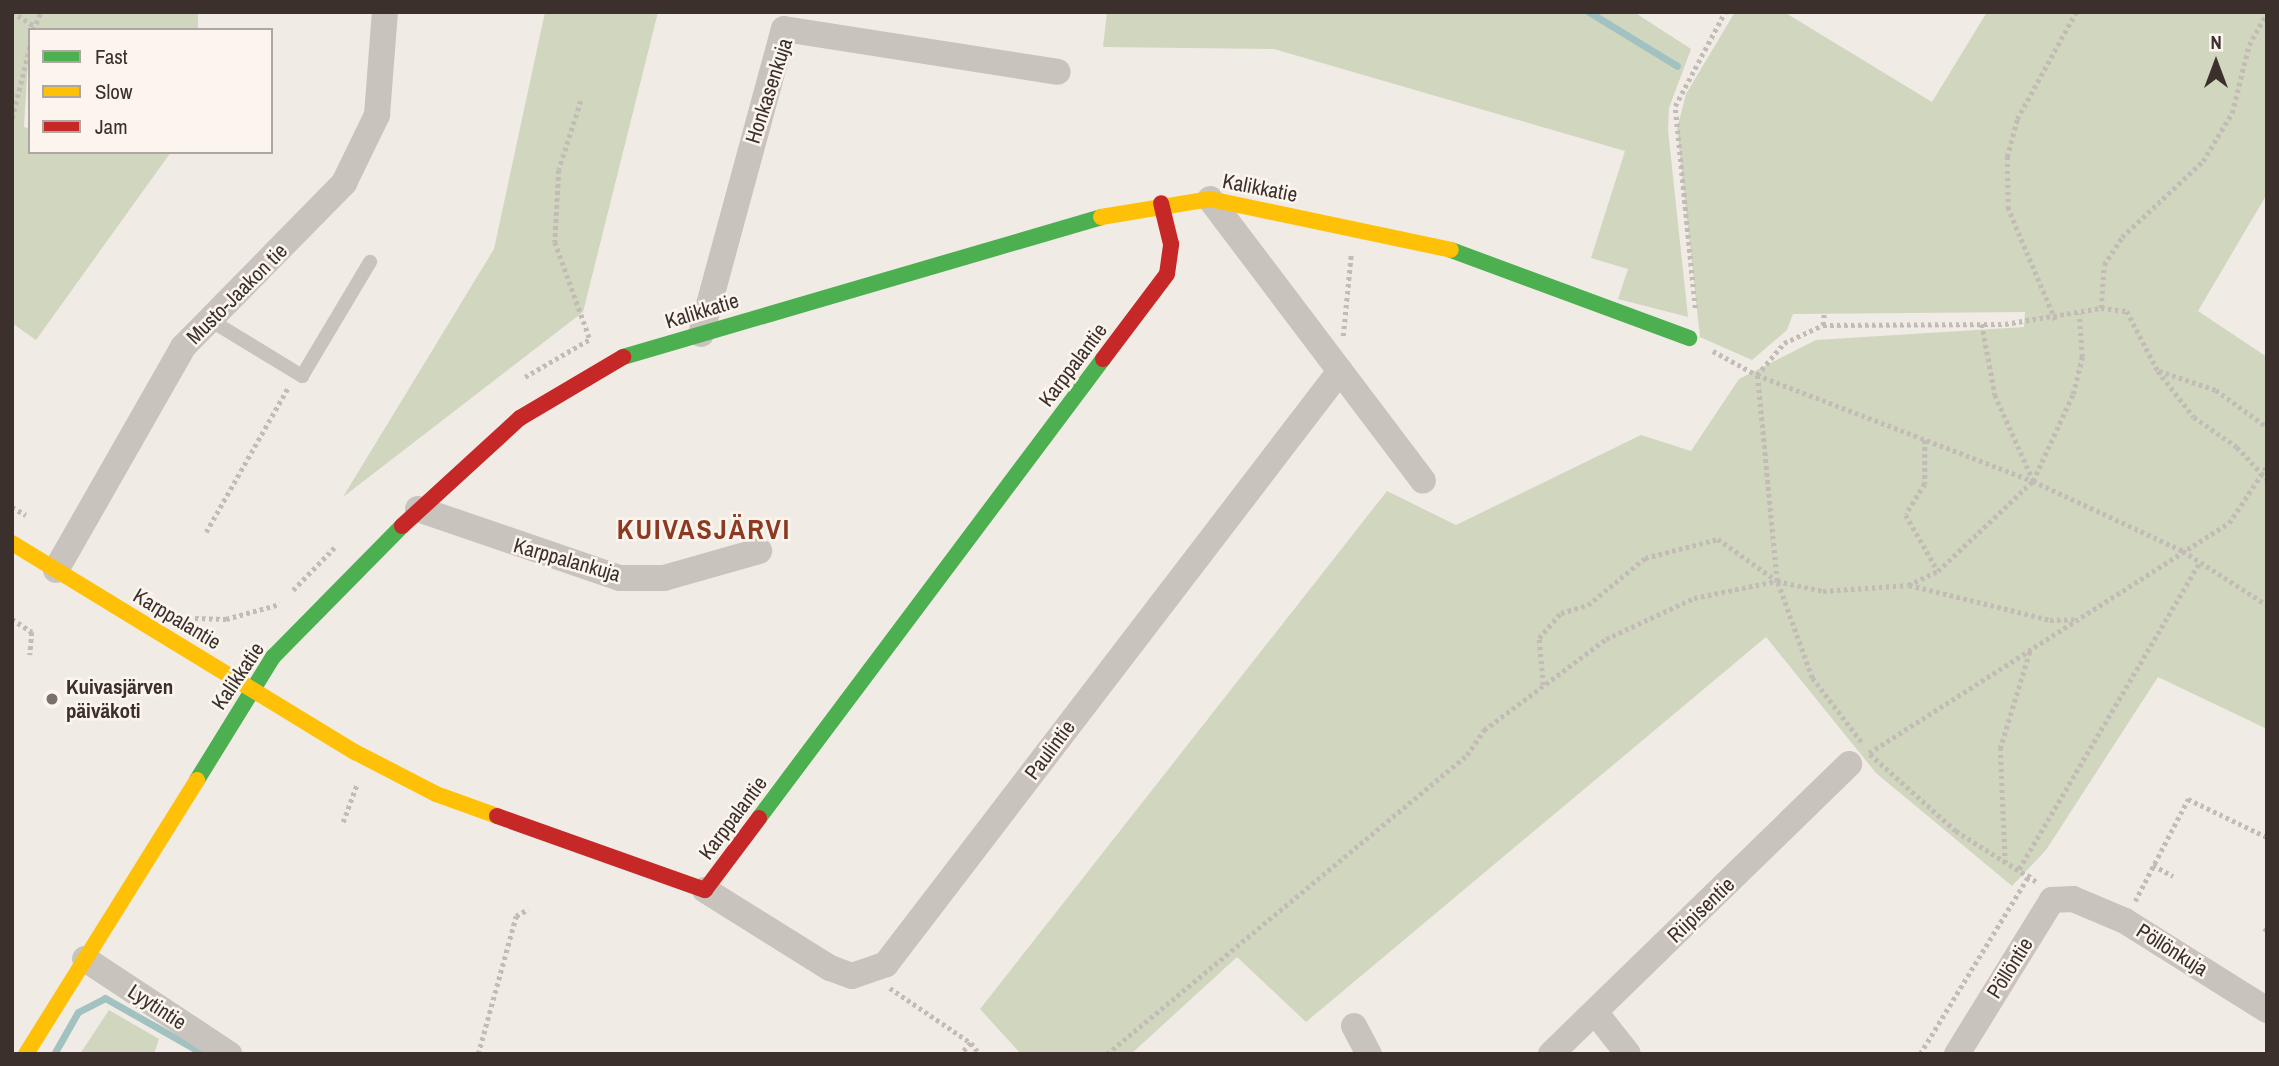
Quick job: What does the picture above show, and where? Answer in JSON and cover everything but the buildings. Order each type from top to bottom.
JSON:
[{"type":"street","name":"Musto-Jaakon tie","points":[[56,570],[183,347],[344,183],[376,115],[385,12]]},
{"type":"street","name":"Honkasenkuja","points":[[701,334],[785,29],[1058,72]]},
{"type":"street","name":"Kalikkatie","points":[[26,1054],[251,687],[418,509],[520,418],[575,380],[625,356],[1068,223],[1161,203],[1210,200],[1354,226],[1523,272],[1689,338]]},
{"type":"street","points":[[1210,200],[1423,481]]},
{"type":"street","name":"Karppalantie","points":[[12,543],[366,758],[436,794],[705,890],[1167,274],[1171,244],[1161,203]]},
{"type":"street","name":"Paulintie","points":[[869,974],[886,964],[1340,371]]},
{"type":"street","name":"Karppalankuja","points":[[418,509],[620,578],[664,578],[759,551]]},
{"type":"street","name":"Riipisentie","points":[[1551,1054],[1859,758]]},
{"type":"street","points":[[705,890],[830,968],[869,974]]},
{"type":"street","name":"Pöllönkuja","points":[[2062,899],[2124,921],[2267,1010]]},
{"type":"street","name":"Pöllöntie","points":[[1957,1054],[2062,899]]},
{"type":"street","name":"Lyytintie","points":[[85,959],[229,1054]]},
{"type":"street","points":[[1595,1012],[1628,1054]]},
{"type":"street","points":[[1354,1026],[1369,1054]]},
{"type":"lane","points":[[210,320],[302,376],[370,262]]},
{"type":"path","points":[[12,12],[34,28],[41,12]]},
{"type":"path","points":[[1725,12],[1675,106],[1695,309],[1689,338],[1757,375],[2033,481],[2183,551],[2267,606]]},
{"type":"path","points":[[2055,320],[2008,209],[2007,157],[2017,119],[2076,12]]},
{"type":"path","points":[[2101,308],[2104,265],[2122,237],[2203,161],[2232,113],[2249,45],[2267,12]]},
{"type":"path","points":[[12,118],[28,53]]},
{"type":"path","points":[[581,102],[559,170],[555,242],[590,339]]},
{"type":"path","points":[[1340,371],[1354,226]]},
{"type":"path","points":[[2062,899],[2030,874],[2005,863],[1956,831],[1859,758],[1812,678],[1777,581],[1757,375],[1784,343],[1823,326],[1982,324],[2055,320],[2101,308],[2127,311],[2158,371],[2194,417],[2237,447],[2267,479]]},
{"type":"path","points":[[1823,326],[1825,314]]},
{"type":"path","points":[[1908,585],[1938,571],[2033,481],[2073,394],[2082,357],[2079,314]]},
{"type":"path","points":[[1982,324],[1995,395],[2033,481]]},
{"type":"path","points":[[2158,371],[2216,390],[2267,427]]},
{"type":"path","points":[[206,532],[296,373]]},
{"type":"path","points":[[1925,440],[1925,484],[1906,514],[1938,571]]},
{"type":"path","points":[[1859,758],[2230,523],[2267,466]]},
{"type":"path","points":[[1543,685],[1539,638],[1561,613],[1588,605],[1645,558],[1718,539],[1777,581],[1823,591],[1908,585],[2050,620],[2077,619]]},
{"type":"path","points":[[2019,869],[2199,563]]},
{"type":"path","points":[[1107,1054],[1332,871],[1467,755],[1484,730],[1543,685],[1651,614],[1694,598],[1777,581]]},
{"type":"path","points":[[195,618],[226,619],[280,604]]},
{"type":"path","points":[[12,619],[32,632],[30,655]]},
{"type":"path","points":[[2005,863],[2000,749],[2030,649]]},
{"type":"path","points":[[343,822],[366,758]]},
{"type":"path","points":[[2124,921],[2188,799],[2267,836]]},
{"type":"path","points":[[2153,865],[2173,876]]},
{"type":"path","points":[[1920,1054],[2030,874]]},
{"type":"path","points":[[478,1054],[516,916],[528,909]]},
{"type":"path","points":[[869,974],[971,1043],[980,1054]]},
{"type":"path","points":[[961,1054],[971,1043]]},
{"type":"green space","points":[[12,12],[198,12],[198,28],[28,28],[24,127],[28,128],[28,154],[170,154],[36,340],[12,323]]},
{"type":"green space","points":[[545,12],[658,12],[583,312],[343,497],[494,249]]},
{"type":"green space","points":[[1107,12],[1634,12],[1691,49],[1669,108],[1668,130],[1688,317],[1618,299],[1628,269],[1591,258],[1625,151],[1274,49],[1103,47]]},
{"type":"green space","points":[[1735,12],[1784,12],[1932,102],[1987,12],[2267,12],[2267,194],[2198,311],[2267,357],[2267,729],[2158,677],[2046,850],[2012,886],[1876,773],[1766,637],[1306,1022],[1237,957],[1131,1054],[1021,1054],[980,1009],[1387,491],[1456,525],[1641,435],[1691,451],[1739,379],[1816,340],[2024,327],[2025,312],[1793,314],[1787,330],[1752,360],[1700,337],[1677,129],[1686,94]]},
{"type":"green space","points":[[109,1010],[159,1039],[154,1054],[80,1054]]},
{"type":"waterway","points":[[1589,12],[1677,66]]},
{"type":"waterway","points":[[54,1054],[78,1012],[105,998],[204,1054]]},
{"type":"traffic: fast","points":[[623,357],[1101,217]]},
{"type":"traffic: fast","points":[[1451,250],[1689,338]]},
{"type":"traffic: fast","points":[[759,818],[1103,359]]},
{"type":"traffic: fast","points":[[197,780],[273,657],[402,526]]},
{"type":"traffic: slow","points":[[1101,217],[1210,199],[1451,250]]},
{"type":"traffic: slow","points":[[12,543],[355,752],[436,794],[497,816]]},
{"type":"traffic: slow","points":[[26,1054],[197,780]]},
{"type":"traffic: jam","points":[[1103,359],[1167,274],[1171,244],[1161,203]]},
{"type":"traffic: jam","points":[[402,526],[520,418],[623,357]]},
{"type":"traffic: jam","points":[[497,816],[705,890],[759,818]]},
{"type":"place","name":"Kuivasjärven päiväkoti","points":[[52,699]]},
{"type":"district","name":"KUIVASJÄRVI","points":[[704,529]]}]
